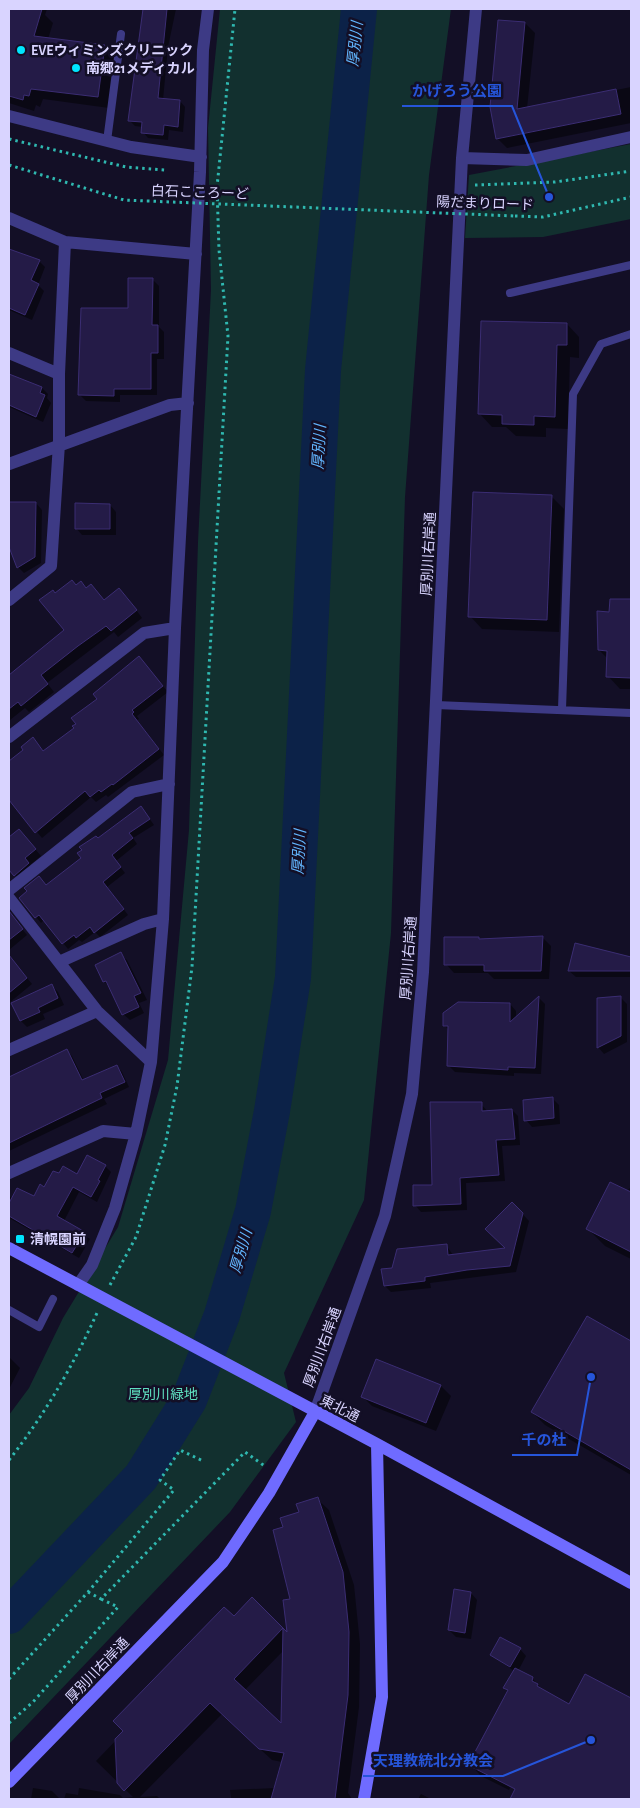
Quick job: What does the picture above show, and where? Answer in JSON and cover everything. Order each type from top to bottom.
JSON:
[{"type":"street","points":[[78,1285],[92,1264],[115,1208],[136,1134],[151,1062],[163,919],[175,628],[201,157],[203,50],[208,9]]},
{"type":"street","name":"厚別川右岸通","points":[[9,1782],[223,1562],[279,1476],[315,1412],[385,1216],[412,1094],[424,972],[462,158],[476,9]]},
{"type":"street","points":[[9,116],[131,147],[201,157]]},
{"type":"street","points":[[462,158],[527,160],[631,137]]},
{"type":"street","points":[[9,218],[65,242],[196,254]]},
{"type":"street","points":[[9,600],[51,566],[59,444],[59,374],[65,242]]},
{"type":"street","points":[[9,353],[59,374]]},
{"type":"street","points":[[9,464],[59,444],[170,405],[188,403]]},
{"type":"street","points":[[9,737],[144,633],[175,628]]},
{"type":"street","points":[[9,890],[132,792],[169,784]]},
{"type":"street","points":[[9,898],[97,1011],[151,1062]]},
{"type":"street","points":[[59,962],[144,924],[163,919]]},
{"type":"street","points":[[9,1050],[97,1011]]},
{"type":"street","points":[[9,1173],[103,1131],[136,1134]]},
{"type":"street","name":"東北通","points":[[9,1248],[377,1444],[631,1583]]},
{"type":"street","points":[[364,1799],[382,1697],[377,1444]]},
{"type":"lane","points":[[107,141],[121,34]]},
{"type":"lane","points":[[510,293],[631,265]]},
{"type":"lane","points":[[562,709],[573,394],[601,344],[631,334]]},
{"type":"lane","points":[[436,705],[631,713]]},
{"type":"lane","points":[[9,1310],[39,1327],[53,1300]]},
{"type":"path","points":[[9,1460],[61,1386],[80,1353],[136,1237],[165,1146],[178,1086],[192,966],[228,336],[219,250],[218,187],[235,9]]},
{"type":"path","points":[[9,139],[126,167],[200,172]]},
{"type":"path","name":"白石こころーど","points":[[9,165],[124,200],[395,211]]},
{"type":"path","points":[[462,186],[555,182],[631,171]]},
{"type":"path","name":"陽だまりロード","points":[[395,211],[543,217],[631,197]]},
{"type":"path","points":[[9,1679],[88,1592],[174,1490],[160,1480],[180,1450],[203,1461]]},
{"type":"path","points":[[102,1600],[245,1452],[279,1476]]},
{"type":"path","points":[[9,1723],[33,1702],[118,1607],[88,1592]]},
{"type":"green space","name":"厚別川緑地","points":[[220,9],[451,9],[429,175],[405,497],[391,933],[364,1200],[284,1373],[296,1422],[230,1512],[9,1744],[9,1415],[29,1388],[63,1318],[118,1227],[168,1060],[189,830],[198,542],[211,290],[208,128]]},
{"type":"green space","points":[[631,144],[631,219],[543,237],[465,238],[469,175]]},
{"type":"building","points":[[9,9],[42,9],[34,36],[105,45],[98,97],[31,89],[29,96],[24,95],[23,100],[9,96]]},
{"type":"building","points":[[143,9],[167,9],[158,98],[180,100],[178,127],[164,125],[163,135],[141,133],[142,122],[128,121]]},
{"type":"building","points":[[498,20],[525,22],[517,109],[616,89],[621,114],[496,139],[490,107]]},
{"type":"building","points":[[9,249],[40,260],[31,280],[39,284],[25,315],[9,308]]},
{"type":"building","points":[[128,278],[153,278],[152,325],[158,325],[158,353],[151,353],[151,389],[114,389],[114,396],[78,395],[81,308],[128,308]]},
{"type":"building","points":[[481,321],[567,323],[567,345],[557,345],[555,417],[534,416],[534,425],[502,424],[502,415],[478,414]]},
{"type":"building","points":[[9,374],[42,387],[40,393],[45,395],[36,417],[9,405]]},
{"type":"building","points":[[473,492],[552,495],[547,620],[468,617]]},
{"type":"building","points":[[9,502],[36,502],[35,557],[17,568],[9,547]]},
{"type":"building","points":[[75,503],[110,504],[110,529],[75,529]]},
{"type":"building","points":[[72,580],[76,585],[81,581],[86,588],[91,584],[104,600],[119,588],[137,610],[111,631],[106,626],[78,646],[41,675],[48,684],[21,706],[18,702],[9,709],[9,675],[64,630],[39,600],[53,590],[55,593]]},
{"type":"building","points":[[610,599],[631,599],[631,678],[606,677],[607,651],[598,650],[597,611],[609,612]]},
{"type":"building","points":[[139,656],[163,686],[132,710],[134,712],[132,714],[159,749],[113,785],[101,792],[99,790],[90,797],[85,791],[35,833],[9,800],[9,761],[23,750],[21,747],[33,737],[43,751],[74,728],[72,726],[76,724],[71,718],[97,699],[93,694]]},
{"type":"building","points":[[141,806],[150,819],[129,833],[133,838],[112,855],[121,867],[103,882],[124,909],[94,933],[90,927],[76,938],[74,935],[62,944],[39,915],[35,918],[19,898],[27,891],[24,888],[39,876],[46,885],[81,858],[77,853],[82,850],[79,847],[96,836],[98,838]]},
{"type":"building","points":[[19,829],[36,849],[25,858],[29,863],[14,876],[9,870],[9,837]]},
{"type":"building","points":[[9,911],[23,929],[9,940]]},
{"type":"building","points":[[543,936],[541,971],[484,971],[484,965],[444,965],[444,937],[479,937],[479,939]]},
{"type":"building","points":[[575,943],[631,957],[631,971],[568,971]]},
{"type":"building","points":[[121,952],[141,993],[134,996],[139,1007],[122,1015],[106,981],[103,982],[95,965]]},
{"type":"building","points":[[9,955],[27,978],[9,993]]},
{"type":"building","points":[[52,984],[58,998],[38,1008],[40,1012],[20,1021],[11,1003]]},
{"type":"building","points":[[539,996],[535,1068],[508,1067],[508,1070],[447,1066],[448,1026],[443,1026],[443,1013],[458,1002],[510,1003],[510,1022]]},
{"type":"building","points":[[621,996],[621,1036],[597,1048],[597,998]]},
{"type":"building","points":[[67,1049],[82,1080],[117,1065],[125,1082],[100,1093],[102,1098],[9,1143],[9,1077]]},
{"type":"building","points":[[553,1097],[554,1118],[524,1121],[523,1100]]},
{"type":"building","points":[[430,1102],[482,1102],[482,1111],[512,1109],[515,1139],[496,1140],[499,1175],[460,1178],[461,1204],[413,1206],[413,1185],[432,1185]]},
{"type":"building","points":[[87,1155],[106,1165],[98,1180],[100,1181],[91,1197],[73,1187],[57,1216],[85,1232],[72,1253],[9,1216],[9,1203],[17,1188],[34,1196],[40,1184],[44,1187],[53,1171],[59,1173],[63,1166],[77,1174]]},
{"type":"building","points":[[610,1182],[631,1192],[631,1252],[586,1229]]},
{"type":"building","points":[[512,1202],[523,1213],[510,1266],[467,1270],[425,1277],[425,1281],[384,1286],[381,1269],[392,1268],[397,1249],[447,1244],[448,1255],[505,1248],[485,1229]]},
{"type":"building","points":[[587,1316],[631,1341],[631,1470],[531,1412]]},
{"type":"building","points":[[376,1359],[441,1385],[426,1423],[361,1397]]},
{"type":"building","points":[[318,1497],[343,1572],[349,1632],[348,1695],[335,1799],[271,1799],[284,1753],[259,1749],[210,1703],[124,1791],[117,1783],[115,1739],[123,1731],[113,1721],[224,1607],[234,1616],[252,1597],[287,1632],[283,1600],[290,1599],[273,1530],[283,1527],[280,1518],[299,1512],[296,1504]],"holes":[[[283,1628],[281,1723],[234,1679]]]},
{"type":"building","points":[[454,1589],[471,1592],[465,1633],[448,1630]]},
{"type":"building","points":[[500,1637],[521,1648],[510,1667],[490,1655]]},
{"type":"building","points":[[515,1668],[533,1677],[532,1681],[538,1684],[537,1686],[569,1704],[585,1674],[631,1698],[631,1799],[510,1799],[515,1789],[468,1765],[508,1690],[503,1688]]},
{"type":"waterway","name":"厚別川","points":[[9,1616],[141,1477],[189,1400],[222,1315],[253,1211],[272,1111],[293,978],[323,370],[359,9]]},
{"type":"place","name":"EVEウィミンズクリニック","points":[[21,50]]},
{"type":"place","name":"南郷21メディカル","points":[[76,68]]},
{"type":"place","name":"かげろう公園","points":[[549,197]]},
{"type":"place","name":"清幌園前","points":[[20,1239]]},
{"type":"place","name":"千の杜","points":[[591,1377]]},
{"type":"place","name":"天理教統北分教会","points":[[591,1740]]}]
